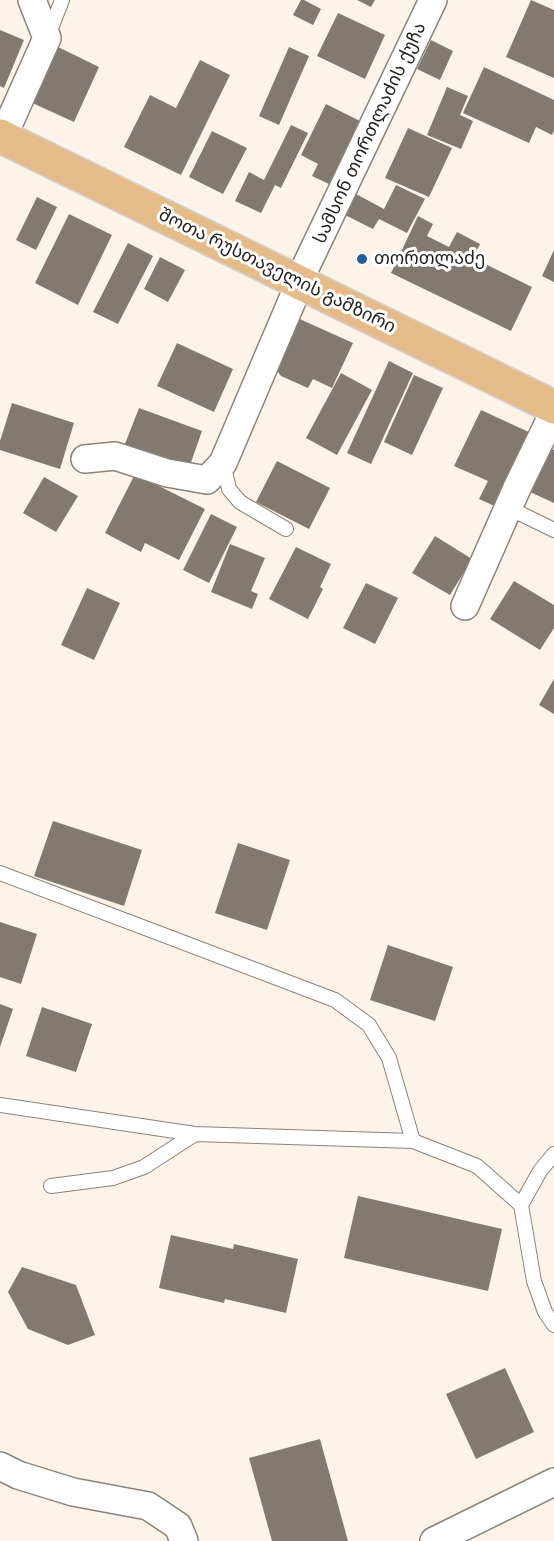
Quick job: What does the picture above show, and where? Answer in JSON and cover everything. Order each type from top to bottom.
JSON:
[{"type":"main road","name":"შოთა რუსთაველის გამზირი","points":[[3,125],[303,274],[554,407]]},
{"type":"main road","name":"შოთა რუსთაველის გამზირი","points":[[303,274],[554,382]]},
{"type":"street","points":[[3,125],[47,38],[32,0]]},
{"type":"street","name":"სამსონ თორთლაძის ქუჩა","points":[[223,463],[303,274],[433,0]]},
{"type":"street","points":[[465,606],[517,488],[554,412]]},
{"type":"street","points":[[85,459],[115,456],[167,473],[207,480],[223,463]]},
{"type":"street","points":[[0,1466],[18,1475],[73,1492],[148,1506],[178,1526],[184,1541]]},
{"type":"street","points":[[434,1541],[554,1482]]},
{"type":"lane","points":[[47,38],[62,0]]},
{"type":"lane","points":[[223,463],[229,489],[240,502],[286,529]]},
{"type":"lane","points":[[509,508],[554,530]]},
{"type":"lane","points":[[0,873],[335,1000],[369,1024],[389,1058],[413,1141]]},
{"type":"lane","points":[[0,1105],[195,1134],[413,1141],[477,1166],[521,1205],[534,1281],[545,1312],[554,1325]]},
{"type":"lane","points":[[51,1186],[113,1178],[144,1167],[195,1134]]},
{"type":"lane","points":[[521,1205],[540,1171],[554,1154]]},
{"type":"building","points":[[301,0],[321,9],[313,25],[293,15]]},
{"type":"building","points":[[357,0],[375,0],[371,7]]},
{"type":"building","points":[[531,0],[554,10],[554,78],[506,57]]},
{"type":"building","points":[[338,13],[385,35],[365,79],[317,56]]},
{"type":"building","points":[[0,30],[24,40],[4,88],[0,86]]},
{"type":"building","points":[[431,40],[453,51],[440,80],[417,69]]},
{"type":"building","points":[[54,45],[99,67],[74,122],[28,101]]},
{"type":"building","points":[[289,47],[309,56],[279,125],[259,116]]},
{"type":"building","points":[[200,60],[230,75],[181,175],[124,147],[150,95],[176,108]]},
{"type":"building","points":[[484,67],[554,100],[552,135],[536,127],[529,143],[463,113]]},
{"type":"building","points":[[447,87],[468,96],[460,115],[473,121],[461,149],[427,135]]},
{"type":"building","points":[[326,104],[360,121],[329,184],[312,176],[318,164],[301,155]]},
{"type":"building","points":[[291,125],[308,133],[281,188],[275,185],[261,213],[235,201],[249,172],[264,180]]},
{"type":"building","points":[[408,128],[452,148],[429,197],[385,178]]},
{"type":"building","points":[[212,131],[247,148],[223,194],[189,177]]},
{"type":"building","points":[[396,185],[425,199],[407,233],[379,219],[373,229],[345,215],[356,194],[384,209]]},
{"type":"building","points":[[37,197],[57,207],[36,250],[16,240]]},
{"type":"building","points":[[69,214],[112,235],[78,305],[35,283]]},
{"type":"building","points":[[418,216],[433,224],[427,236],[449,247],[457,232],[480,244],[473,258],[532,287],[511,331],[391,273]]},
{"type":"building","points":[[128,243],[153,256],[118,324],[93,312]]},
{"type":"building","points":[[554,250],[554,282],[542,276]]},
{"type":"building","points":[[160,257],[185,270],[168,302],[144,289]]},
{"type":"building","points":[[293,316],[353,343],[332,388],[313,379],[308,388],[281,376],[272,364]]},
{"type":"building","points":[[177,343],[233,369],[214,412],[157,386]]},
{"type":"building","points":[[389,361],[413,373],[371,464],[347,453]]},
{"type":"building","points":[[341,373],[372,390],[337,455],[306,438]]},
{"type":"building","points":[[414,375],[443,388],[412,455],[384,442]]},
{"type":"building","points":[[12,403],[74,423],[60,469],[0,450],[0,441]]},
{"type":"building","points":[[139,408],[202,431],[189,468],[125,444]]},
{"type":"building","points":[[481,410],[533,434],[499,508],[479,499],[488,481],[454,466]]},
{"type":"building","points":[[548,448],[554,450],[554,503],[528,491]]},
{"type":"building","points":[[277,461],[330,488],[309,529],[256,502]]},
{"type":"building","points":[[135,474],[205,509],[179,560],[145,543],[141,552],[105,533]]},
{"type":"building","points":[[44,477],[78,496],[56,532],[23,513]]},
{"type":"building","points":[[211,514],[237,527],[209,583],[183,570]]},
{"type":"building","points":[[435,536],[472,559],[450,595],[412,573]]},
{"type":"building","points":[[230,544],[265,558],[251,591],[258,594],[252,609],[211,592]]},
{"type":"building","points":[[296,547],[331,564],[320,587],[323,589],[308,619],[269,599]]},
{"type":"building","points":[[514,581],[554,605],[554,628],[540,650],[490,619]]},
{"type":"building","points":[[366,583],[398,598],[375,644],[343,628]]},
{"type":"building","points":[[87,588],[120,603],[94,660],[61,645]]},
{"type":"building","points":[[554,679],[554,714],[539,705]]},
{"type":"building","points":[[53,821],[142,850],[124,906],[34,876]]},
{"type":"building","points":[[238,843],[290,860],[267,930],[215,913]]},
{"type":"building","points":[[0,922],[37,934],[21,984],[0,977]]},
{"type":"building","points":[[388,945],[453,967],[435,1021],[370,1000]]},
{"type":"building","points":[[0,1004],[13,1009],[0,1047]]},
{"type":"building","points":[[42,1007],[92,1024],[76,1072],[26,1056]]},
{"type":"building","points":[[358,1196],[502,1229],[488,1291],[344,1258]]},
{"type":"building","points":[[171,1235],[233,1249],[234,1244],[298,1259],[286,1313],[225,1299],[224,1303],[159,1288]]},
{"type":"building","points":[[22,1267],[76,1285],[95,1335],[68,1345],[28,1329],[8,1292]]},
{"type":"building","points":[[505,1368],[534,1432],[476,1459],[446,1394]]},
{"type":"building","points":[[320,1439],[348,1541],[272,1541],[249,1458]]},
{"type":"place","name":"თორთლაძე","points":[[362,259]]}]
